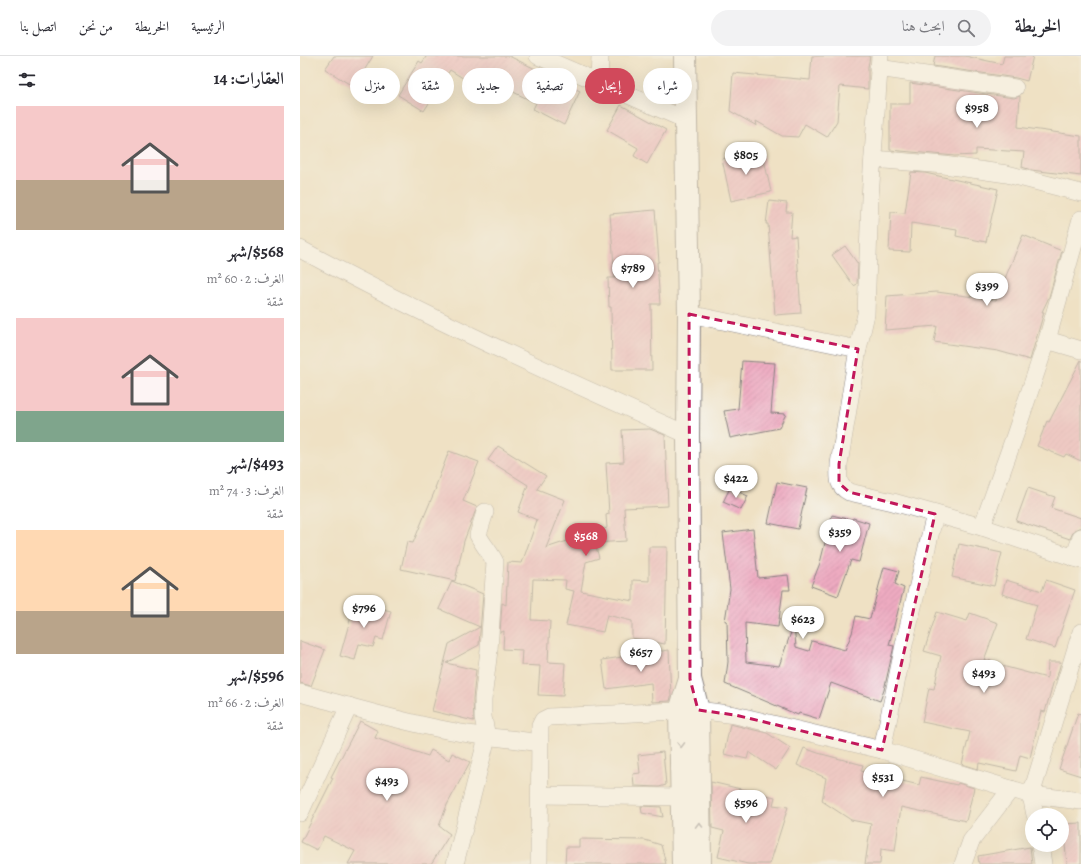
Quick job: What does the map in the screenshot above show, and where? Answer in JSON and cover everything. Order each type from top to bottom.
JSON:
[{"type":"main road","points":[[683,864],[682,797],[690,679],[688,435],[689,314],[685,56]]},
{"type":"main road","points":[[689,711],[700,864]]},
{"type":"street","points":[[538,56],[585,76]]},
{"type":"street","points":[[600,56],[600,68]]},
{"type":"street","points":[[1015,88],[879,62],[870,198],[866,314],[858,349],[839,464],[839,483],[849,492],[982,527],[1077,559],[1081,537]]},
{"type":"street","points":[[635,98],[686,120]]},
{"type":"street","points":[[873,159],[944,165],[1007,174],[1081,193]]},
{"type":"street","points":[[982,527],[1047,340],[1081,219]]},
{"type":"street","points":[[300,249],[434,319],[558,377],[688,435]]},
{"type":"street","points":[[689,314],[858,349]]},
{"type":"street","points":[[1047,340],[1081,350]]},
{"type":"street","points":[[455,864],[487,737],[483,717],[483,699],[489,650],[495,562],[491,553],[478,535],[485,512]]},
{"type":"street","points":[[882,750],[905,640],[935,514]]},
{"type":"street","points":[[1034,808],[1031,795],[1081,632]]},
{"type":"street","points":[[300,694],[451,731],[539,743]]},
{"type":"street","points":[[300,813],[349,706]]},
{"type":"street","points":[[539,864],[540,726],[543,720],[549,718],[689,711],[735,715],[882,750],[1031,795],[1081,801]]},
{"type":"street","points":[[963,864],[971,841],[1011,789]]},
{"type":"street","points":[[540,795],[682,797]]},
{"type":"street","points":[[1041,852],[1043,864]]},
{"type":"highlighted area","points":[[689,314],[858,349],[839,464],[839,483],[849,492],[935,514],[882,750],[735,715],[698,710],[690,679]]},
{"type":"building","points":[[334,56],[373,56],[366,68],[350,68],[350,85],[325,69]]},
{"type":"building","points":[[425,56],[509,56],[533,68],[522,68],[522,96],[514,92],[514,68],[462,68],[462,78],[454,73],[454,68],[415,68],[419,61],[422,63],[426,57]]},
{"type":"building","points":[[812,56],[870,56],[868,67],[868,89],[840,86],[837,121],[827,137],[805,124],[798,137],[782,136],[756,121],[757,126],[730,111],[733,73],[810,80]]},
{"type":"building","points":[[935,56],[965,56],[1002,64],[1004,56],[1033,56],[1027,81],[1016,78],[933,66]]},
{"type":"building","points":[[408,79],[408,101],[400,96],[400,92]]},
{"type":"building","points":[[910,83],[1014,98],[1020,96],[1018,127],[1081,136],[1081,176],[1031,170],[1022,167],[1024,152],[976,149],[976,155],[955,156],[890,150],[890,104],[910,104]]},
{"type":"building","points":[[577,90],[580,91],[577,97]]},
{"type":"building","points":[[413,104],[428,104],[424,111]]},
{"type":"building","points":[[536,104],[574,104],[564,125],[533,109]]},
{"type":"building","points":[[621,105],[666,130],[647,164],[634,156],[638,148],[607,130]]},
{"type":"building","points":[[762,150],[771,192],[731,201],[722,159]]},
{"type":"building","points":[[911,172],[925,173],[998,189],[986,242],[956,236],[957,230],[911,223],[910,252],[889,251],[891,212],[905,213]]},
{"type":"building","points":[[769,201],[787,203],[786,212],[792,212],[790,237],[796,236],[801,313],[775,315],[768,224],[766,224]]},
{"type":"building","points":[[655,210],[659,262],[657,262],[660,304],[651,304],[652,370],[612,370],[611,307],[609,307],[608,278],[615,278],[610,214]]},
{"type":"building","points":[[1023,235],[1062,251],[1049,297],[1042,312],[1044,312],[1030,360],[998,351],[934,342],[937,326],[885,330],[887,296],[937,292],[996,300]]},
{"type":"building","points":[[845,246],[858,264],[857,284],[854,286],[832,255]]},
{"type":"building","points":[[1081,360],[1081,461],[1066,454],[1064,457],[1037,446],[1047,421],[1049,422]]},
{"type":"building","points":[[742,361],[775,363],[771,413],[786,414],[779,428],[730,438],[724,411],[738,409]]},
{"type":"building","points":[[650,429],[665,435],[668,506],[624,508],[626,541],[595,543],[599,558],[586,562],[581,591],[633,601],[633,580],[649,581],[649,547],[667,547],[665,644],[632,638],[632,621],[607,615],[603,632],[566,625],[574,591],[565,589],[566,580],[533,579],[531,620],[550,621],[548,662],[565,663],[563,696],[538,695],[540,666],[521,665],[522,650],[503,649],[504,631],[500,633],[502,603],[506,605],[508,562],[522,563],[537,520],[518,512],[528,485],[488,460],[498,446],[546,476],[537,489],[565,500],[546,548],[607,528],[606,515],[609,514],[606,463],[624,462],[622,430]]},
{"type":"building","points":[[449,451],[479,462],[463,501],[477,507],[464,541],[455,581],[401,569],[407,542],[413,543],[436,488]]},
{"type":"building","points":[[777,482],[807,488],[798,529],[768,523]]},
{"type":"building","points":[[730,488],[748,496],[741,510],[723,502]]},
{"type":"building","points":[[1028,488],[1055,497],[1051,508],[1081,518],[1081,527],[1074,530],[1070,539],[1016,521]]},
{"type":"building","points":[[832,515],[852,520],[853,518],[869,523],[859,562],[851,560],[838,596],[811,586],[820,563]]},
{"type":"building","points":[[753,529],[758,578],[788,575],[790,590],[783,590],[778,627],[745,623],[746,662],[779,666],[794,624],[796,647],[809,651],[812,641],[845,650],[852,633],[856,616],[870,619],[884,567],[899,571],[895,584],[904,588],[889,645],[894,646],[880,701],[831,683],[819,719],[799,713],[798,715],[725,684],[728,662],[727,621],[725,621],[730,589],[723,533]]},
{"type":"building","points":[[959,544],[1002,553],[994,586],[952,577]]},
{"type":"building","points":[[1006,580],[1042,591],[1046,580],[1075,590],[1055,648],[1026,639],[1037,605],[1002,594]]},
{"type":"building","points":[[452,581],[483,594],[479,645],[446,663],[476,670],[473,699],[474,721],[432,711],[449,644],[480,627],[439,609]]},
{"type":"building","points":[[355,602],[391,611],[383,640],[376,638],[373,647],[359,644],[355,660],[340,656]]},
{"type":"building","points":[[937,612],[967,621],[970,613],[998,623],[984,660],[991,661],[991,663],[1047,678],[1048,662],[1061,662],[1045,712],[1041,711],[1030,758],[1020,755],[1016,771],[979,763],[978,769],[962,764],[970,732],[922,722],[929,688],[934,689],[941,656],[924,651]]},
{"type":"building","points":[[300,641],[325,650],[311,686],[300,683]]},
{"type":"building","points":[[669,650],[670,701],[652,702],[651,683],[606,689],[602,660]]},
{"type":"building","points":[[1078,713],[1081,714],[1081,776],[1059,769]]},
{"type":"building","points":[[360,721],[378,731],[375,738],[428,756],[431,750],[449,760],[452,753],[470,762],[447,805],[439,826],[450,834],[431,864],[348,864],[355,851],[324,836],[317,850],[301,842],[333,778],[331,777]]},
{"type":"building","points":[[730,724],[767,733],[790,748],[776,770],[749,752],[747,759],[724,754]]},
{"type":"building","points":[[804,748],[863,765],[861,771],[919,785],[921,777],[957,785],[958,783],[974,788],[966,821],[901,807],[895,851],[881,849],[880,864],[865,864],[871,824],[851,820],[822,801],[826,778],[797,765]]},
{"type":"building","points":[[663,752],[666,785],[659,787],[634,786],[633,774],[640,773],[638,755]]},
{"type":"building","points":[[711,782],[775,797],[773,805],[788,807],[770,864],[748,864],[718,857],[724,831],[712,828]]},
{"type":"building","points":[[641,806],[661,807],[663,817],[642,813]]},
{"type":"building","points":[[1081,823],[1081,864],[1067,864],[1066,852],[1069,852],[1069,824]]},
{"type":"building","points":[[579,839],[645,840],[661,845],[666,864],[565,864],[566,847],[579,847]]},
{"type":"building","points":[[1025,848],[1025,852],[1031,852],[1032,864],[979,864],[978,856]]}]
